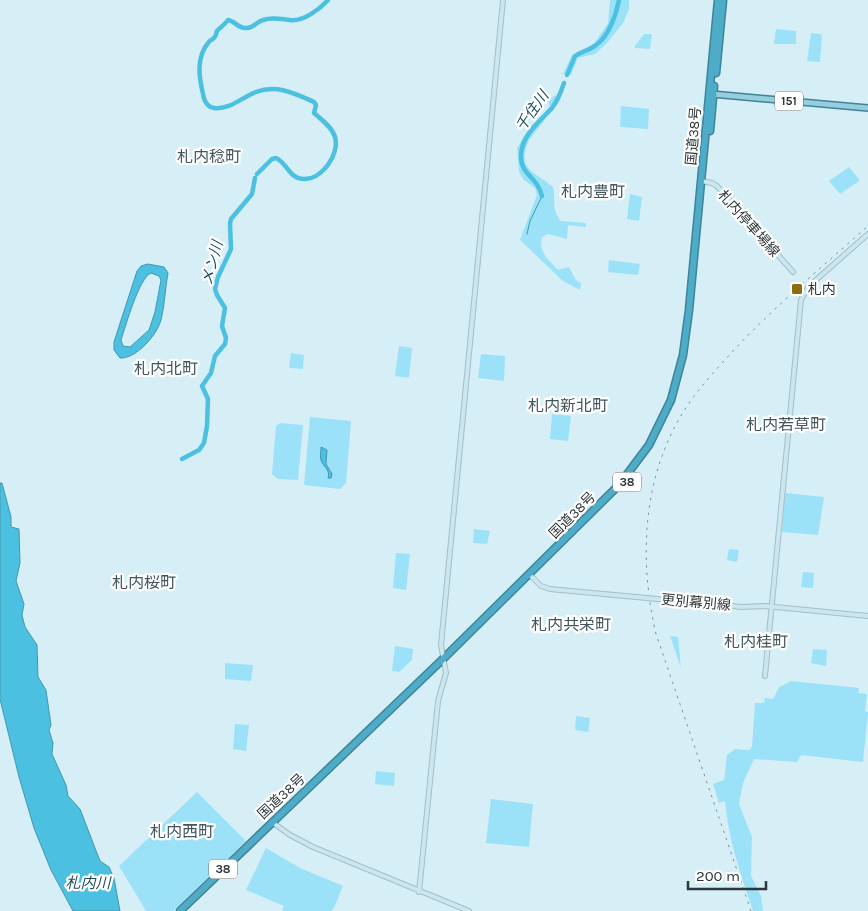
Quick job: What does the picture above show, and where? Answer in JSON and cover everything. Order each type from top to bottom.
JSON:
[{"type":"highway","name":"国道38号","points":[[712,94],[718,0]]},
{"type":"highway","name":"国道38号","points":[[186,911],[274,823],[530,576],[619,486],[649,445],[662,421],[676,384],[683,355],[723,0]]},
{"type":"highway","name":"国道38号","points":[[180,911],[268,829]]},
{"type":"main road","name":"151","points":[[712,94],[868,108]]},
{"type":"street","points":[[419,892],[438,701],[446,673],[441,645],[503,0]]},
{"type":"street","name":"札内停車場線","points":[[703,182],[712,183],[717,186],[793,272]]},
{"type":"street","points":[[765,676],[802,300],[808,287],[868,234]]},
{"type":"street","name":"更別幕別線","points":[[530,576],[541,586],[550,588],[742,607],[771,607],[868,616]]},
{"type":"street","points":[[274,823],[312,847],[469,911]]},
{"type":"shaded area","points":[[610,0],[629,0],[629,9],[623,23],[607,43],[595,54],[578,58],[571,75],[563,74],[572,55],[594,44],[608,23]]},
{"type":"shaded area","points":[[776,29],[796,31],[796,44],[774,44]]},
{"type":"shaded area","points":[[811,33],[822,34],[820,62],[807,61]]},
{"type":"shaded area","points":[[644,34],[652,34],[650,49],[635,48],[635,46]]},
{"type":"shaded area","points":[[555,95],[561,99],[529,140],[525,158],[529,169],[553,187],[555,208],[561,221],[586,223],[586,227],[568,225],[567,239],[548,234],[542,237],[541,242],[545,255],[558,270],[569,267],[576,280],[581,283],[580,290],[563,281],[520,240],[537,195],[535,188],[523,179],[519,172],[517,148],[529,128],[550,107],[548,101]]},
{"type":"shaded area","points":[[621,106],[649,109],[648,129],[620,127]]},
{"type":"shaded area","points":[[849,167],[859,181],[840,194],[829,181]]},
{"type":"shaded area","points":[[630,194],[642,197],[639,221],[627,219]]},
{"type":"shaded area","points":[[609,260],[640,264],[638,275],[608,272]]},
{"type":"shaded area","points":[[399,346],[412,348],[409,378],[395,376]]},
{"type":"shaded area","points":[[291,353],[304,355],[303,369],[289,368]]},
{"type":"shaded area","points":[[481,354],[505,356],[504,381],[478,378]]},
{"type":"shaded area","points":[[552,414],[571,416],[568,441],[550,439]]},
{"type":"shaded area","points":[[310,417],[351,421],[346,483],[340,489],[304,485]]},
{"type":"shaded area","points":[[280,423],[303,425],[298,480],[278,479],[272,474],[276,426]]},
{"type":"shaded area","points":[[785,493],[824,497],[818,535],[782,532]]},
{"type":"shaded area","points":[[474,529],[490,531],[487,544],[473,543]]},
{"type":"shaded area","points":[[729,549],[739,550],[737,562],[727,560]]},
{"type":"shaded area","points":[[396,553],[410,554],[406,590],[393,588]]},
{"type":"shaded area","points":[[803,572],[814,573],[813,588],[801,587]]},
{"type":"shaded area","points":[[670,636],[678,637],[681,668]]},
{"type":"shaded area","points":[[395,646],[413,649],[412,660],[399,672],[392,671]]},
{"type":"shaded area","points":[[813,649],[827,650],[826,666],[811,663]]},
{"type":"shaded area","points":[[225,663],[253,665],[251,681],[225,679]]},
{"type":"shaded area","points":[[791,681],[859,688],[858,693],[867,694],[865,711],[868,712],[863,762],[801,755],[797,762],[754,759],[743,783],[739,804],[752,837],[751,876],[761,896],[763,911],[753,911],[732,843],[725,801],[719,803],[713,784],[724,780],[727,755],[735,749],[749,750],[752,747],[755,703],[764,703],[765,698],[773,699],[779,687]]},
{"type":"shaded area","points":[[576,716],[590,718],[588,732],[575,730]]},
{"type":"shaded area","points":[[235,724],[249,725],[246,751],[233,749]]},
{"type":"shaded area","points":[[376,771],[395,773],[394,786],[375,784]]},
{"type":"shaded area","points":[[197,792],[246,841],[173,911],[146,911],[119,866]]},
{"type":"shaded area","points":[[491,799],[533,804],[529,847],[486,843]]},
{"type":"shaded area","points":[[266,848],[300,868],[343,886],[334,908],[331,911],[282,911],[284,906],[246,890]]},
{"type":"water","points":[[148,264],[164,267],[168,273],[161,320],[159,326],[145,345],[133,355],[120,358],[114,350],[114,342],[137,271],[141,266]],"holes":[[[151,273],[159,276],[161,280],[155,312],[149,330],[130,347],[123,346],[121,340],[133,303],[142,283]]]},
{"type":"water","points":[[321,447],[327,450],[326,464],[332,474],[331,478],[328,478],[328,472],[321,460]]},
{"type":"water","name":"札内川","points":[[0,483],[2,483],[11,517],[11,527],[19,529],[20,563],[16,581],[24,604],[22,615],[25,627],[37,645],[38,677],[46,690],[51,725],[49,730],[53,743],[52,754],[66,785],[68,796],[80,809],[100,861],[109,867],[114,878],[120,911],[73,911],[51,870],[34,828],[19,777],[0,699]]},
{"type":"waterway","name":"メン川","points":[[257,174],[272,159],[276,158],[298,178],[310,178],[317,175],[328,165],[335,151],[334,133],[314,113],[316,105],[314,102],[286,91],[264,90],[251,94],[225,107],[214,108],[209,106],[204,99],[200,81],[200,61],[204,49],[228,20],[243,28],[248,28],[266,19],[295,20],[311,14],[328,0]]},
{"type":"waterway","name":"千住川","points":[[567,75],[575,56],[594,47],[605,36],[614,18],[619,0]]},
{"type":"waterway","name":"千住川","points":[[542,196],[538,186],[522,164],[522,147],[535,126],[554,105],[564,83]]},
{"type":"waterway","name":"メン川","points":[[182,459],[199,450],[204,443],[208,399],[202,386],[211,373],[215,356],[225,344],[226,338],[222,326],[225,308],[215,289],[218,277],[231,249],[231,219],[252,194],[255,178]]},
{"type":"waterway","name":"千住川","points":[[527,234],[530,221],[542,196]]},
{"type":"railway","points":[[751,911],[656,634],[647,578],[646,550],[652,493],[669,439],[682,414],[699,390],[764,319],[868,226]]},
{"type":"place","name":"札内","points":[[797,289]]},
{"type":"district","name":"札内稔町","points":[[209,156]]},
{"type":"district","name":"札内豊町","points":[[593,191]]},
{"type":"district","name":"札内北町","points":[[166,368]]},
{"type":"district","name":"札内新北町","points":[[568,405]]},
{"type":"district","name":"札内若草町","points":[[786,424]]},
{"type":"district","name":"札内桜町","points":[[144,582]]},
{"type":"district","name":"札内共栄町","points":[[571,624]]},
{"type":"district","name":"札内桂町","points":[[756,641]]},
{"type":"district","name":"札内西町","points":[[182,831]]}]
